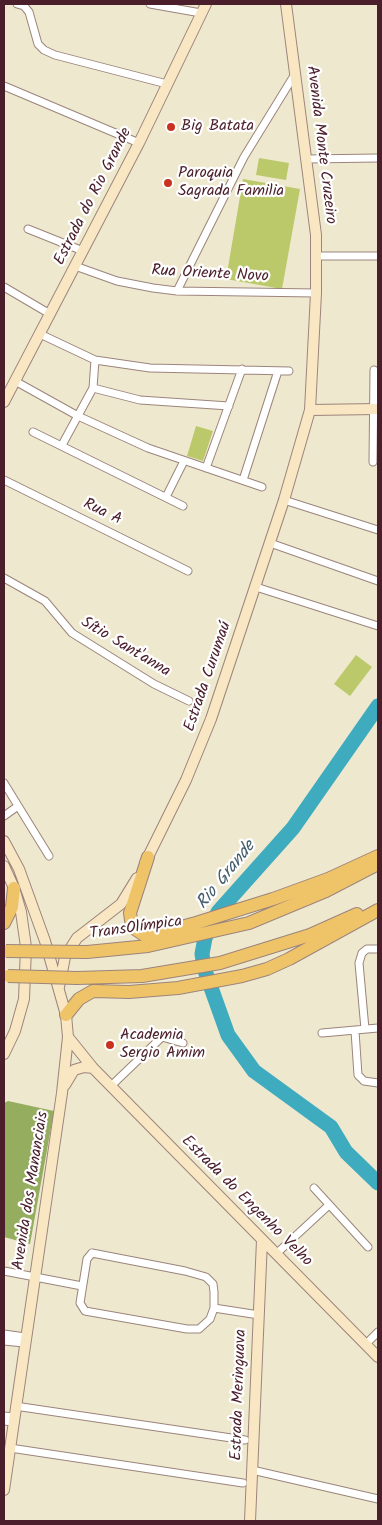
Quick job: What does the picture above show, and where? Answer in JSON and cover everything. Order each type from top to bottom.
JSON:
[{"type":"highway","points":[[148,857],[130,913],[132,927],[140,934],[148,934],[196,923],[224,914],[328,879],[378,856]]},
{"type":"highway","name":"TransOlímpica","points":[[5,950],[87,952],[148,946],[191,938],[220,931],[285,909],[378,864]]},
{"type":"highway","points":[[4,922],[12,907],[14,888]]},
{"type":"highway","points":[[6,976],[77,978],[142,976],[220,963],[310,934],[378,904]]},
{"type":"highway","points":[[66,1015],[79,999],[93,991],[129,992],[178,988],[220,981],[267,969],[378,910]]},
{"type":"street","points":[[18,4],[24,6],[29,12],[38,44],[44,50],[55,55],[167,84]]},
{"type":"street","points":[[150,4],[204,8]]},
{"type":"street","name":"Avenida Monte Cruzeiro","points":[[286,4],[315,217],[317,256],[310,410]]},
{"type":"street","name":"Estrada do Rio Grande","points":[[4,402],[139,143],[204,8]]},
{"type":"street","points":[[177,291],[244,157],[296,72]]},
{"type":"street","points":[[4,86],[139,143]]},
{"type":"street","points":[[307,159],[378,158]]},
{"type":"street","points":[[28,229],[83,251]]},
{"type":"street","points":[[317,256],[378,256]]},
{"type":"street","name":"Rua Oriente Novo","points":[[75,266],[117,281],[177,291],[316,293]]},
{"type":"street","points":[[4,287],[50,314]]},
{"type":"street","points":[[40,334],[95,360],[150,368],[290,371]]},
{"type":"street","points":[[62,445],[93,388],[95,360]]},
{"type":"street","points":[[206,468],[242,369]]},
{"type":"street","points":[[373,462],[374,370]]},
{"type":"street","points":[[242,480],[278,371]]},
{"type":"street","points":[[15,381],[78,416],[148,448],[262,487]]},
{"type":"street","points":[[93,388],[124,398],[146,401],[229,406]]},
{"type":"street","points":[[310,410],[375,409]]},
{"type":"street","name":"Estrada Curumaú","points":[[59,987],[65,957],[71,946],[90,926],[120,904],[148,857],[174,806],[199,750],[256,587],[310,410]]},
{"type":"street","points":[[33,432],[183,506]]},
{"type":"street","points":[[166,497],[184,461]]},
{"type":"street","name":"Rua A","points":[[4,480],[188,571]]},
{"type":"street","points":[[284,500],[378,530]]},
{"type":"street","points":[[270,543],[378,581]]},
{"type":"street","name":"Sítio Sant'anna","points":[[4,578],[45,601],[72,633],[154,684],[189,702]]},
{"type":"street","points":[[256,587],[378,626]]},
{"type":"street","points":[[4,783],[49,856]]},
{"type":"street","points":[[4,816],[18,806]]},
{"type":"street","points":[[4,841],[19,869],[33,904],[66,1015]]},
{"type":"street","points":[[4,866],[14,888],[25,928],[25,981],[19,1018],[4,1054]]},
{"type":"street","points":[[365,1029],[359,963],[362,953],[367,949],[378,948]]},
{"type":"street","name":"Avenida dos Mananciais","points":[[4,1490],[10,1448],[10,1417],[24,1340],[62,1093],[68,1037],[66,1015]]},
{"type":"street","points":[[322,1033],[378,1028]]},
{"type":"street","points":[[356,1030],[356,1067],[358,1075],[364,1081],[378,1083]]},
{"type":"street","name":"Estrada do Engenho Velho","points":[[68,1037],[93,1068],[378,1357]]},
{"type":"street","points":[[111,1086],[162,1037],[183,1043]]},
{"type":"street","points":[[62,1093],[74,1070],[84,1067],[93,1068]]},
{"type":"street","points":[[314,1188],[368,1247]]},
{"type":"street","points":[[261,1270],[267,1263],[278,1256],[329,1205]]},
{"type":"street","name":"Estrada Meringuava","points":[[250,1521],[262,1240]]},
{"type":"street","points":[[92,1253],[100,1254],[206,1277],[214,1284],[214,1308],[210,1319],[199,1329],[160,1325],[85,1311],[80,1302],[87,1259],[92,1253]]},
{"type":"street","points":[[4,1271],[82,1286]]},
{"type":"street","points":[[214,1308],[259,1315]]},
{"type":"street","points":[[366,1344],[378,1332]]},
{"type":"street","points":[[4,1334],[24,1340]]},
{"type":"street","points":[[4,1341],[24,1340]]},
{"type":"street","points":[[10,1417],[245,1440]]},
{"type":"street","points":[[10,1448],[243,1483]]},
{"type":"street","points":[[252,1470],[378,1499]]},
{"type":"green space","points":[[259,158],[289,163],[286,180],[256,175]]},
{"type":"green space","points":[[243,179],[300,189],[282,289],[226,279]]},
{"type":"green space","points":[[196,426],[213,431],[203,461],[187,456]]},
{"type":"green space","points":[[356,655],[372,667],[350,696],[334,684]]},
{"type":"green space","points":[[8,1101],[54,1111],[30,1244],[4,1237],[4,1103]]},
{"type":"waterway","name":"Rio Grande","points":[[378,706],[293,828],[218,912],[205,938],[202,954],[204,968],[228,1035],[254,1071],[331,1127],[346,1152],[378,1183]]},
{"type":"place","name":"Big Batata","points":[[171,127]]},
{"type":"place","name":"Paroquia Sagrada Familia","points":[[168,183]]},
{"type":"place","name":"Academia Sergio Amim","points":[[110,1045]]}]
